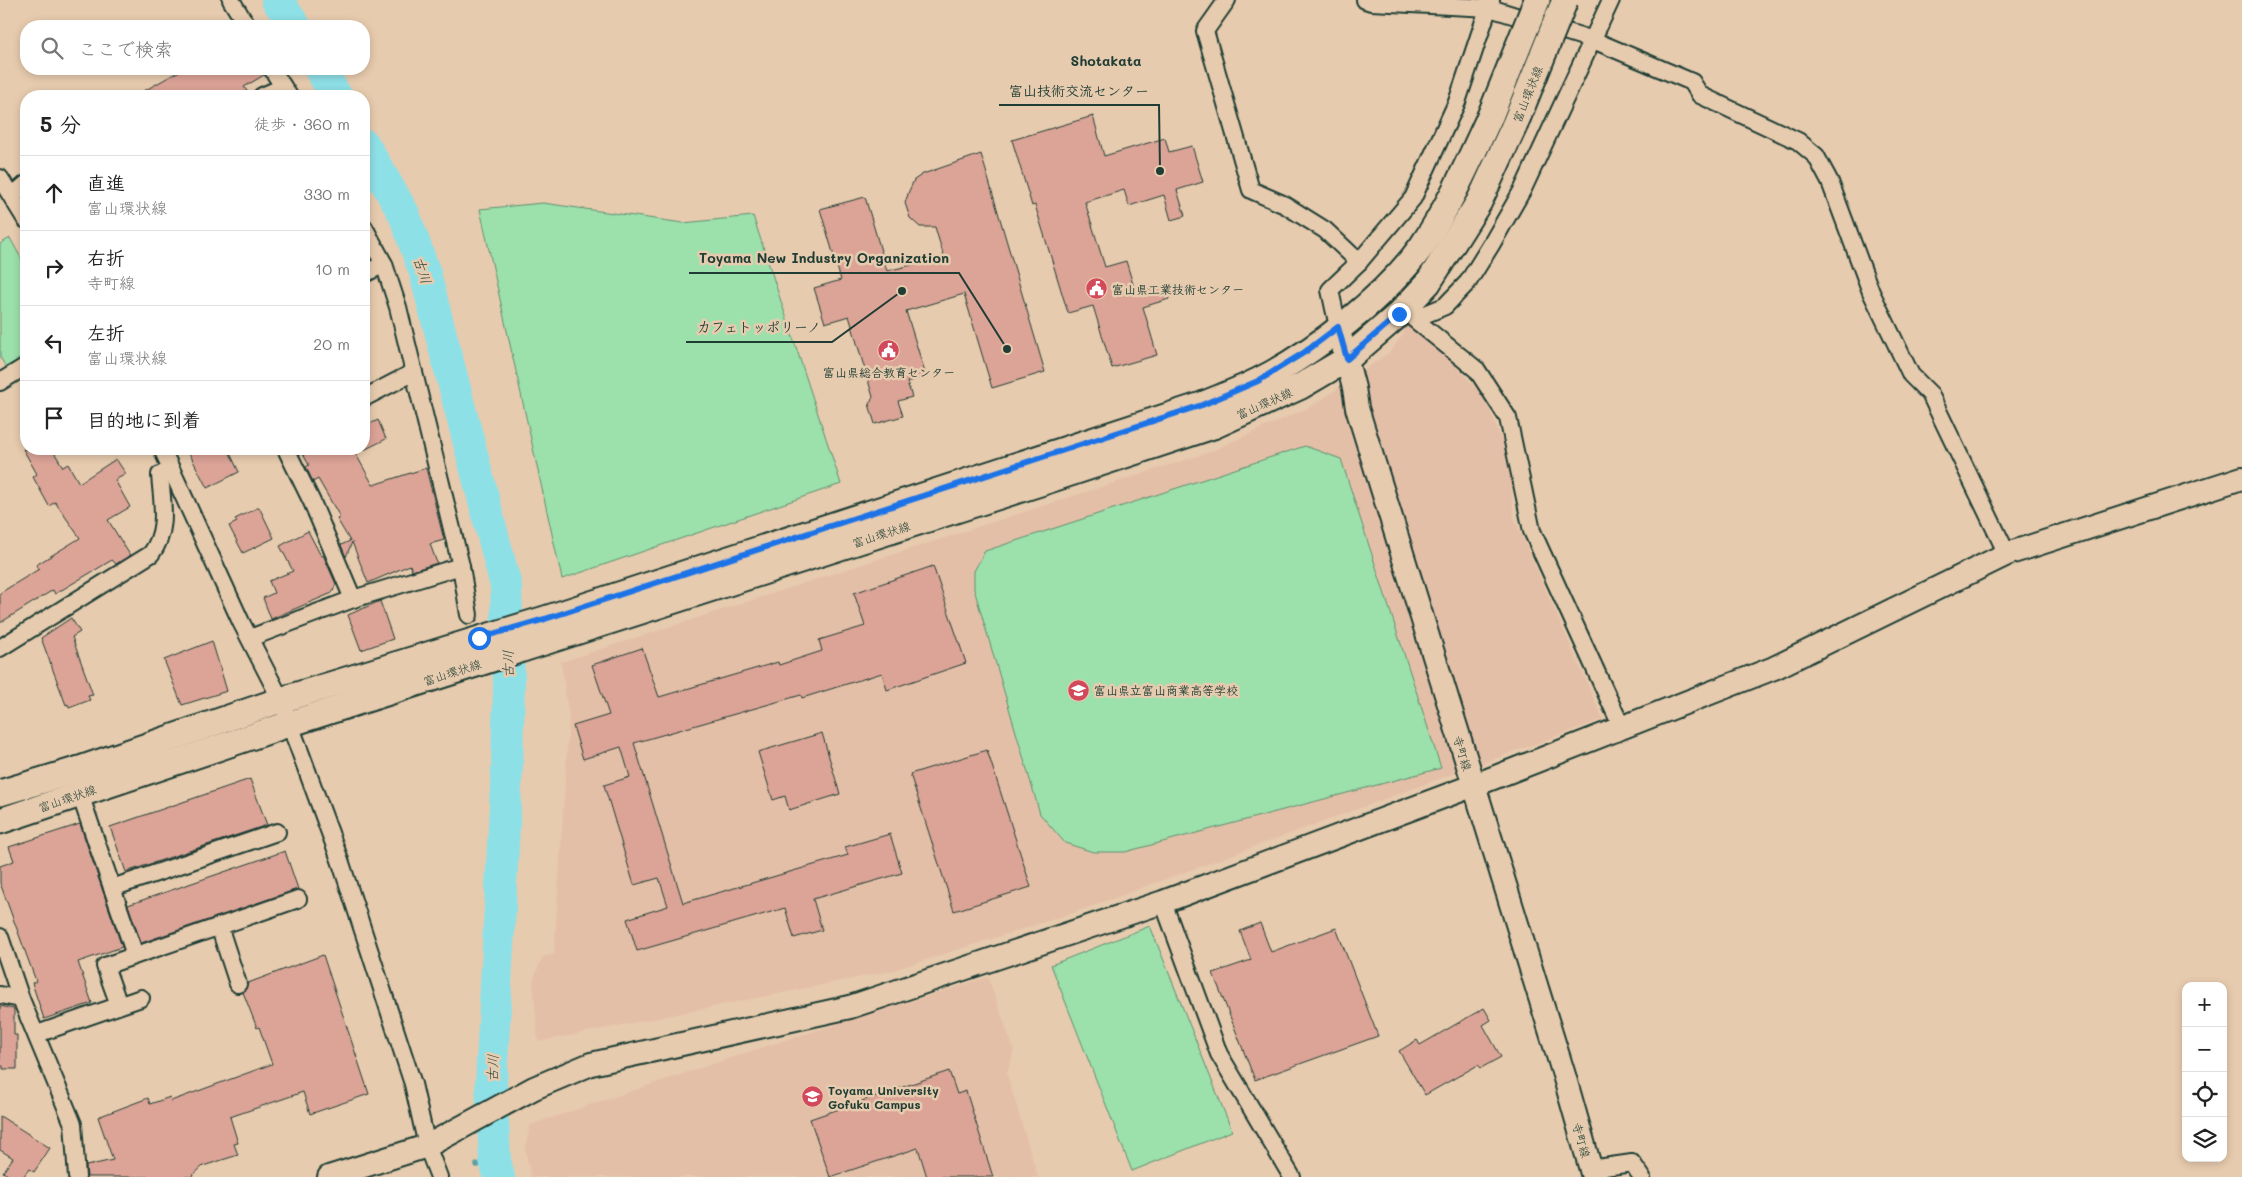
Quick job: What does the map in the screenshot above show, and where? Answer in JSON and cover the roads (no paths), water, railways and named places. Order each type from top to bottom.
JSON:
[{"type":"main road","name":"富山環状線","points":[[0,821],[289,724],[479,664],[545,631],[1202,405],[1258,381],[1305,352],[1375,298],[1421,246],[1456,190],[1491,114],[1536,0]]},
{"type":"main road","name":"富山環状線","points":[[0,793],[80,769],[281,700],[479,638],[545,631],[1212,426],[1302,386],[1347,359],[1399,314],[1428,283],[1479,202],[1515,124],[1565,0]]},
{"type":"street","points":[[231,0],[243,20]]},
{"type":"street","points":[[1227,0],[1204,31],[1251,190],[1285,205],[1325,230],[1359,262]]},
{"type":"street","points":[[1365,0],[1370,2],[1490,4],[1593,40],[1692,82],[1700,95],[1798,141],[1816,156],[1830,182],[1871,292],[1910,375],[1930,394],[2007,554]]},
{"type":"street","points":[[1611,0],[1523,189],[1468,282],[1445,306],[1414,319],[1476,370],[1508,418],[1532,531],[1622,728]]},
{"type":"street","points":[[1338,327],[1330,290],[1359,262],[1413,198],[1458,102],[1490,4]]},
{"type":"street","points":[[276,75],[285,90]]},
{"type":"street","points":[[0,178],[20,210]]},
{"type":"street","points":[[12,196],[20,189]]},
{"type":"street","points":[[370,239],[384,264],[414,372],[461,566],[469,615]]},
{"type":"street","points":[[370,271],[384,264]]},
{"type":"street","name":"寺町線","points":[[1338,327],[1357,408],[1564,1075],[1592,1173]]},
{"type":"street","points":[[0,382],[20,370]]},
{"type":"street","points":[[370,395],[414,372]]},
{"type":"street","points":[[165,455],[281,700],[340,860],[413,1084],[437,1141],[439,1177]]},
{"type":"street","points":[[289,455],[312,502],[353,599]]},
{"type":"street","points":[[0,648],[151,554],[158,544],[164,526],[160,475],[171,469]]},
{"type":"street","points":[[328,1177],[437,1141],[534,1088],[591,1064],[850,1008],[1162,902],[1473,786],[1774,668],[2007,554],[2242,478]]},
{"type":"street","points":[[250,638],[353,599],[461,566]]},
{"type":"street","points":[[80,794],[135,956]]},
{"type":"street","points":[[112,888],[277,832]]},
{"type":"street","points":[[119,1005],[105,966],[298,899]]},
{"type":"street","points":[[1162,902],[1219,1054],[1292,1177]]},
{"type":"street","points":[[219,926],[238,984]]},
{"type":"street","points":[[0,938],[22,999],[73,1124],[77,1177]]},
{"type":"street","points":[[0,995],[22,999]]},
{"type":"street","points":[[37,1034],[141,998]]},
{"type":"street","points":[[1592,1173],[1632,1163],[1642,1177]]},
{"type":"waterway","name":"古川","points":[[277,0],[291,20]]},
{"type":"waterway","name":"古川","points":[[324,75],[332,90]]},
{"type":"waterway","name":"古川","points":[[370,155],[404,214],[425,273],[506,586],[509,684],[507,767],[491,1084],[495,1160],[499,1177]]},
{"type":"waterway","points":[[477,1165],[495,1160]]},
{"type":"place","name":"富山技術交流センター","points":[[1160,171]]},
{"type":"place","name":"富山県工業技術センター","points":[[1096,289]]},
{"type":"place","name":"カフェトッポリーノ","points":[[902,291]]},
{"type":"place","name":"Toyama New Industry Organization","points":[[1007,349]]},
{"type":"place","name":"富山県総合教育センター","points":[[889,351]]},
{"type":"place","name":"富山県立富山商業高等学校","points":[[1078,690]]},
{"type":"place","name":"Toyama University Gofuku Campus","points":[[812,1097]]},
{"type":"district","name":"Shotakata","points":[[1106,60]]}]
